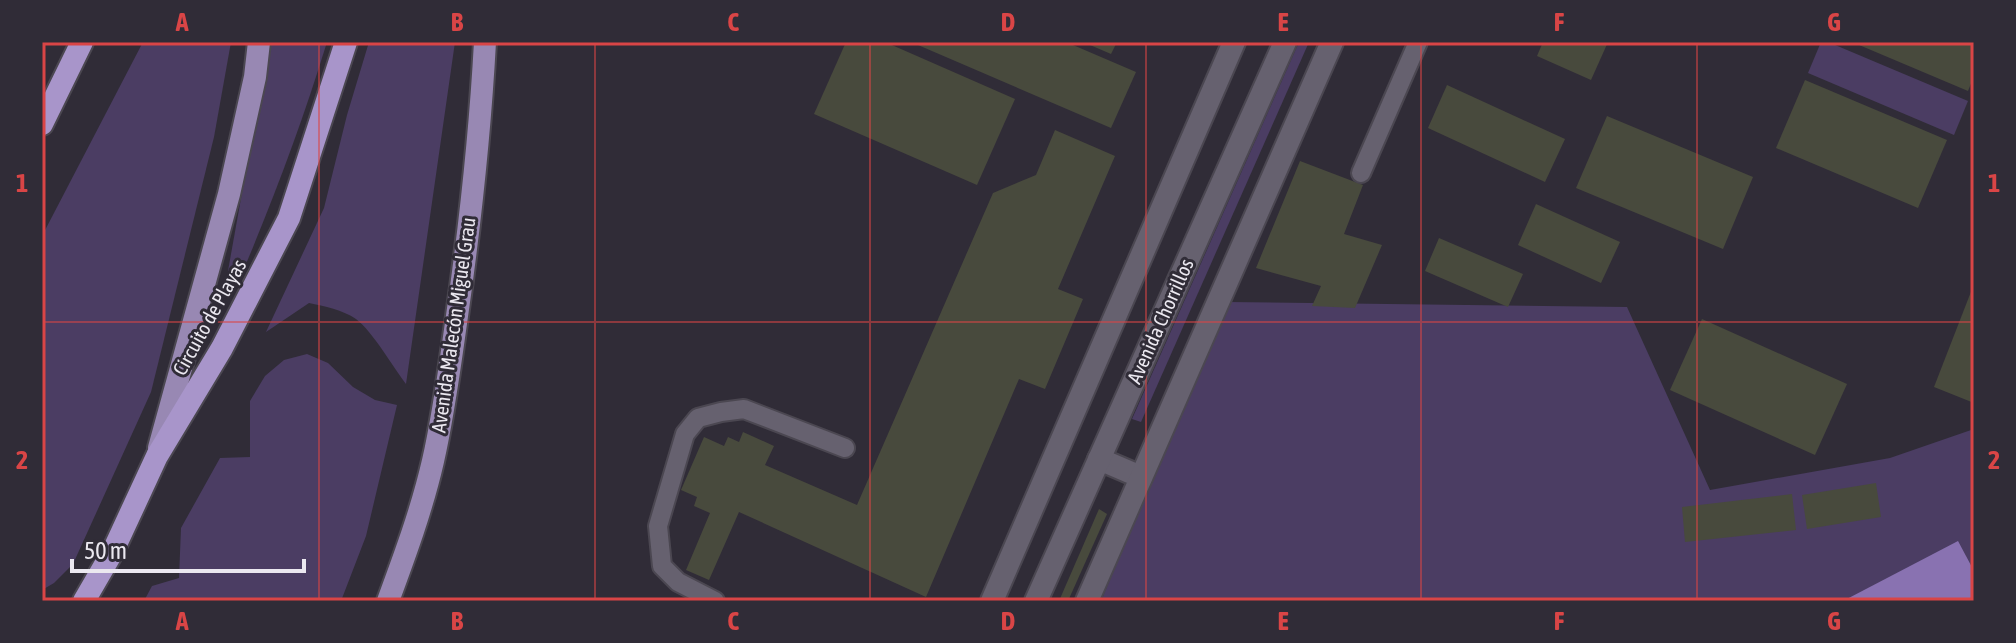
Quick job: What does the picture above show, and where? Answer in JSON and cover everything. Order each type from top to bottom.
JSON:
[{"type":"highway","points":[[42,124],[82,42]]},
{"type":"highway","points":[[56,96],[91,42]]},
{"type":"highway","name":"Circuito de Playas","points":[[84,601],[113,551],[157,456],[222,348],[289,218],[346,42]]},
{"type":"highway","points":[[70,601],[94,578],[113,551]]},
{"type":"main road","points":[[157,456],[229,194],[255,77],[259,42]]},
{"type":"main road","name":"Avenida Malecón Miguel Grau","points":[[388,601],[416,524],[446,394],[467,241],[485,42]]},
{"type":"main road","name":"Avenida Chorrillos","points":[[992,601],[1234,42]]},
{"type":"main road","name":"Avenida Chorrillos","points":[[1036,601],[1285,42]]},
{"type":"main road","points":[[1087,601],[1332,42]]},
{"type":"main road","points":[[1099,459],[1141,477]]},
{"type":"lane","points":[[1361,173],[1418,42]]},
{"type":"lane","points":[[715,601],[678,582],[662,566],[658,526],[685,434],[698,418],[744,409],[845,448]]},
{"type":"shaded area","points":[[143,42],[231,42],[214,137],[151,392],[73,564],[42,590],[42,236]]},
{"type":"shaded area","points":[[269,42],[327,42],[273,198],[235,290],[229,297],[225,293],[226,282]]},
{"type":"shaded area","points":[[369,42],[455,42],[406,384],[362,325],[339,311],[309,303],[266,332],[324,208]]},
{"type":"shaded area","points":[[1299,42],[1309,42],[1141,422],[1132,419]]},
{"type":"shaded area","points":[[1821,42],[1828,42],[1968,101],[1954,135],[1808,73]]},
{"type":"shaded area","points":[[1227,302],[1627,307],[1710,490],[1890,458],[1974,429],[1974,601],[1101,601]]},
{"type":"shaded area","points":[[307,354],[328,363],[353,387],[375,400],[397,405],[366,536],[341,601],[144,601],[152,586],[179,578],[181,528],[220,458],[250,457],[250,401],[265,376],[284,360]]},
{"type":"shaded area","points":[[1958,541],[1974,571],[1974,601],[1843,601]]},
{"type":"building","points":[[846,42],[885,42],[1015,99],[977,185],[814,114]]},
{"type":"building","points":[[911,42],[1066,42],[1136,72],[1111,128]]},
{"type":"building","points":[[1083,42],[1117,42],[1111,54]]},
{"type":"building","points":[[1543,42],[1608,42],[1591,80],[1537,56]]},
{"type":"building","points":[[1852,42],[1974,42],[1974,76],[1968,91]]},
{"type":"building","points":[[1805,80],[1947,140],[1918,208],[1776,148]]},
{"type":"building","points":[[1447,85],[1565,139],[1545,182],[1428,128]]},
{"type":"building","points":[[1607,116],[1753,177],[1723,249],[1576,188]]},
{"type":"building","points":[[1055,130],[1115,156],[1058,289],[1083,299],[1045,389],[1019,379],[926,597],[739,512],[709,580],[686,570],[710,513],[694,506],[697,497],[681,490],[704,437],[724,446],[728,437],[739,442],[743,432],[774,446],[765,465],[857,505],[993,193],[1036,175]]},
{"type":"building","points":[[1300,161],[1363,185],[1344,234],[1382,245],[1355,308],[1312,306],[1321,286],[1256,268]]},
{"type":"building","points":[[1536,204],[1620,242],[1601,283],[1518,245]]},
{"type":"building","points":[[1439,238],[1523,274],[1508,307],[1425,271]]},
{"type":"building","points":[[1974,284],[1974,403],[1934,387]]},
{"type":"building","points":[[1702,319],[1847,384],[1815,455],[1670,390]]},
{"type":"building","points":[[1876,483],[1881,517],[1807,529],[1802,495]]},
{"type":"building","points":[[1792,494],[1796,530],[1685,542],[1682,507]]},
{"type":"building","points":[[1099,509],[1107,514],[1068,601],[1059,601]]}]
